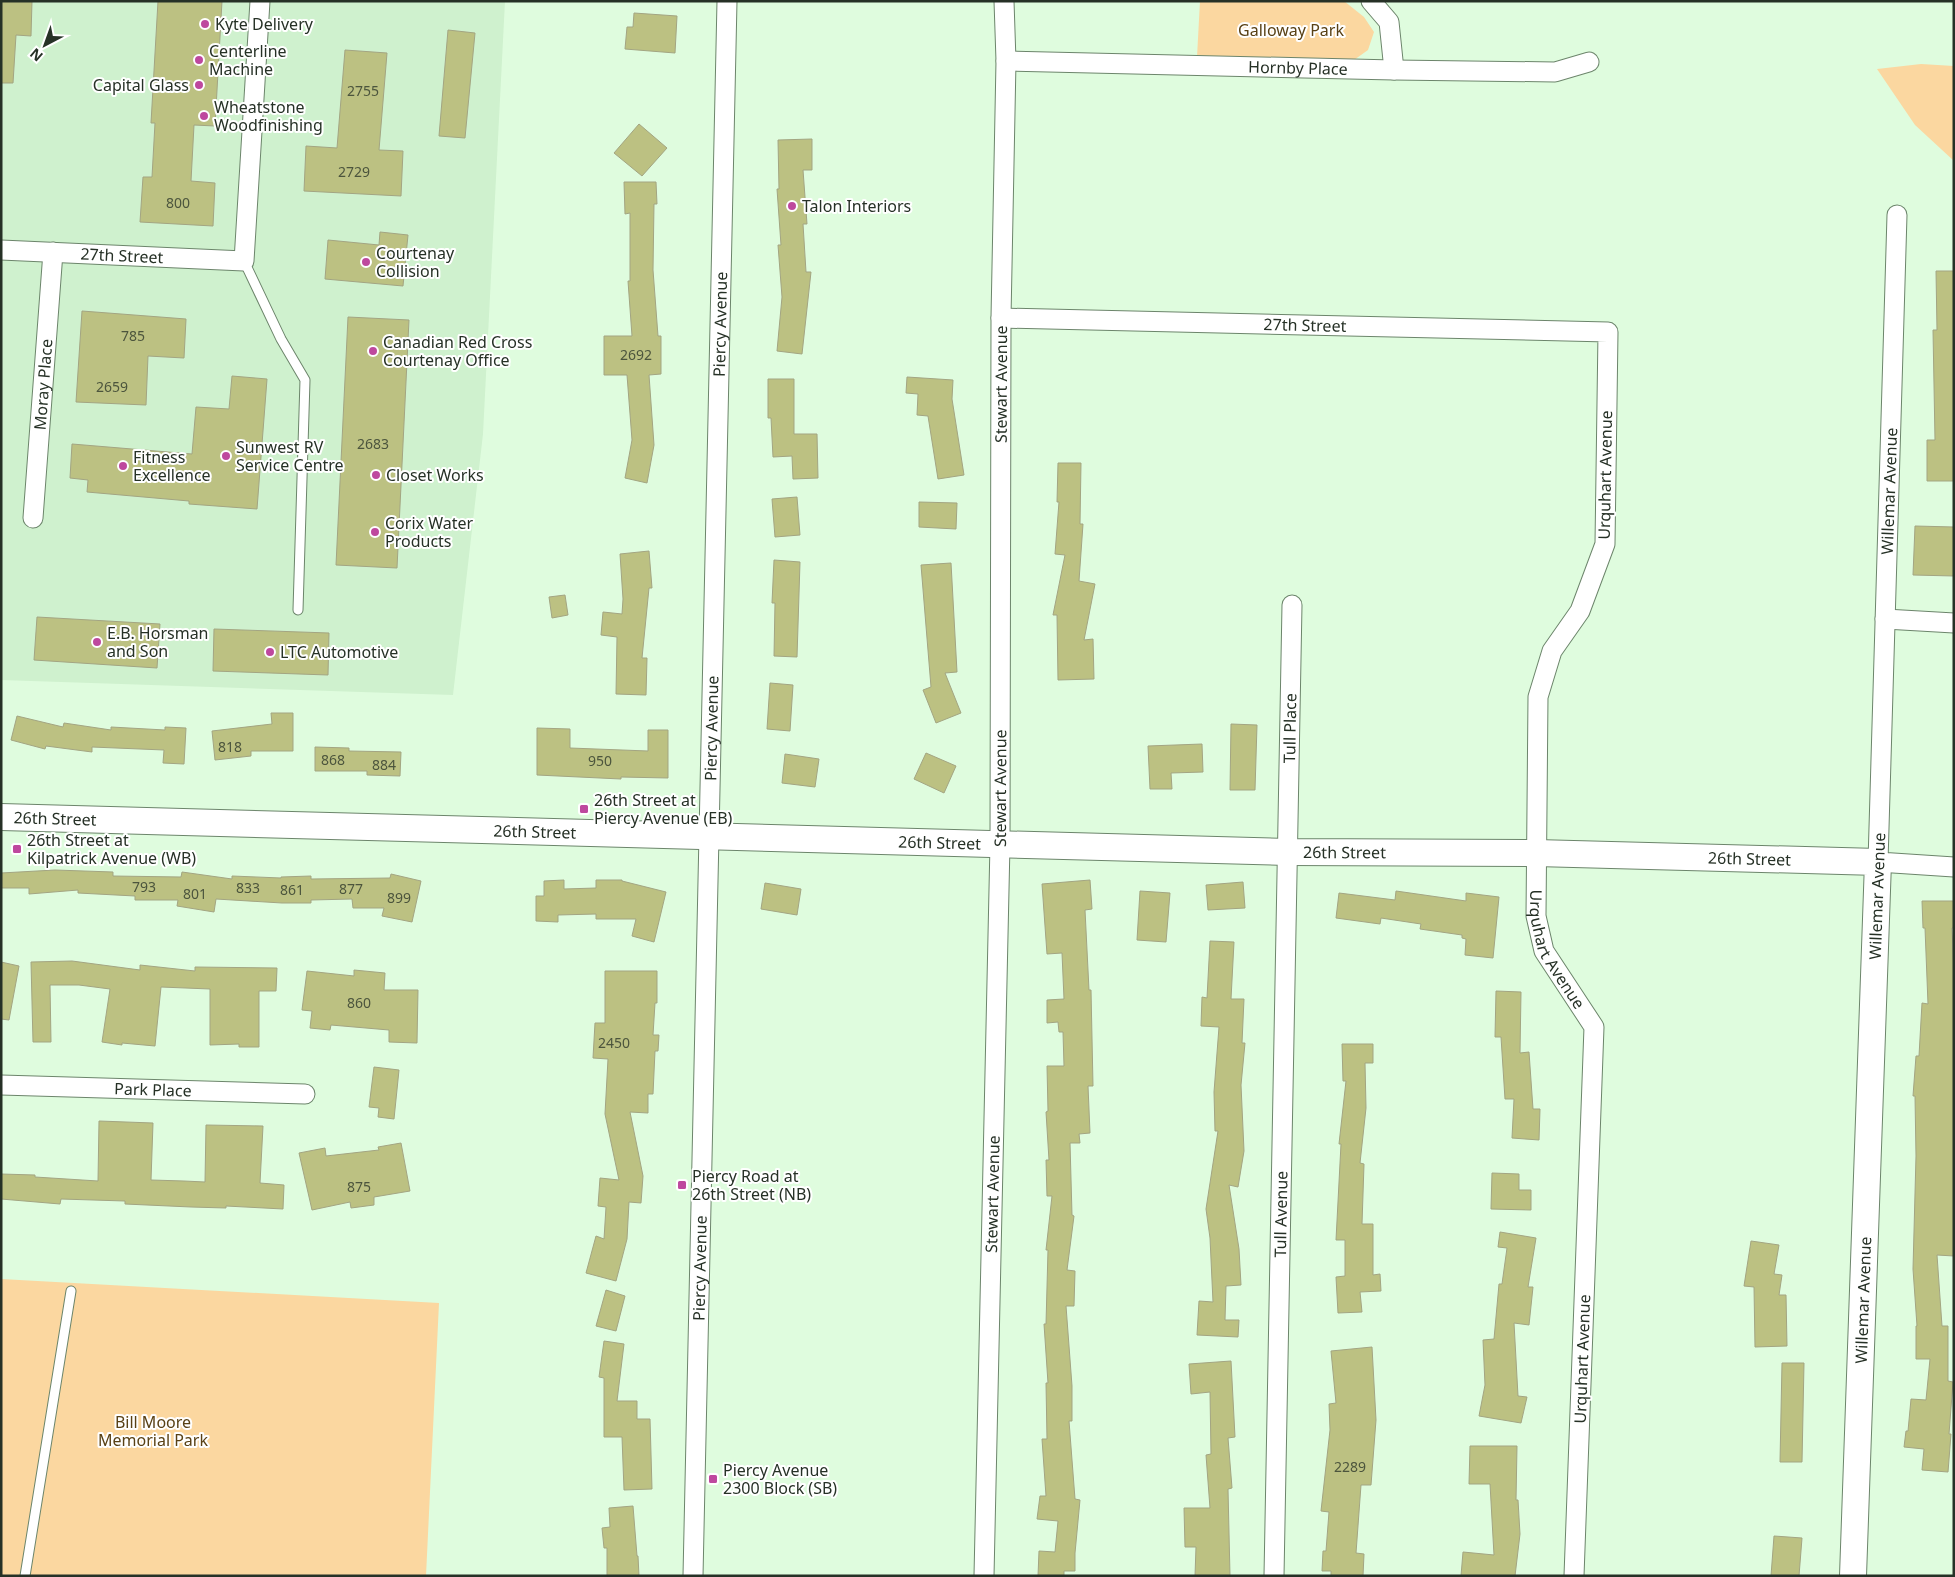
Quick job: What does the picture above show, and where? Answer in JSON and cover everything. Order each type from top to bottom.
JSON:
[{"type":"street","points":[[244,261],[260,1]]},
{"type":"street","name":"Piercy Avenue","points":[[693,1576],[727,1]]},
{"type":"street","name":"Stewart Avenue","points":[[984,1576],[1000,844],[1001,318],[1006,61],[1004,1]]},
{"type":"street","points":[[1371,1],[1389,22],[1394,70]]},
{"type":"street","name":"Hornby Place","points":[[1006,61],[1555,72],[1589,62]]},
{"type":"street","name":"Willemar Avenue","points":[[1853,1576],[1878,862],[1897,216]]},
{"type":"street","name":"27th Street","points":[[1,250],[244,261]]},
{"type":"street","name":"Moray Place","points":[[33,518],[53,252]]},
{"type":"street","name":"27th Street","points":[[1001,318],[1608,332]]},
{"type":"street","name":"Urquhart Avenue","points":[[1574,1576],[1594,1028],[1544,951],[1536,916],[1538,697],[1552,651],[1580,611],[1605,544],[1608,332]]},
{"type":"street","name":"Tull Place","points":[[1287,852],[1292,604]]},
{"type":"street","points":[[1885,619],[1954,623]]},
{"type":"street","name":"26th Street","points":[[1,817],[1287,852],[1536,853],[1878,862]]},
{"type":"street","name":"Tull Avenue","points":[[1274,1576],[1287,852]]},
{"type":"street","points":[[1878,862],[1954,867]]},
{"type":"street","name":"Park Place","points":[[1,1085],[305,1094]]},
{"type":"lane","points":[[244,261],[280,339],[305,380],[298,610]]},
{"type":"lane","points":[[25,1576],[71,1291]]},
{"type":"shaded area","points":[[1,1],[505,1],[483,434],[453,695],[1,680]]},
{"type":"green space","name":"Galloway Park","points":[[1200,1],[1344,1],[1364,17],[1374,32],[1368,50],[1354,60],[1197,57]]},
{"type":"green space","points":[[1921,64],[1954,66],[1954,161],[1915,125],[1877,69]]},
{"type":"green space","name":"Bill Moore Memorial Park","points":[[1,1279],[439,1303],[426,1576],[1,1576]]},
{"type":"building","points":[[1,1],[32,1],[31,36],[16,35],[13,83],[1,83]]},
{"type":"building","points":[[158,1],[222,1],[215,126],[194,125],[191,181],[215,183],[213,226],[140,222],[143,177],[152,177],[155,123],[151,123]]},
{"type":"building","points":[[634,13],[677,16],[675,53],[625,49],[627,27],[633,27]]},
{"type":"building","points":[[448,30],[475,33],[465,138],[439,136]]},
{"type":"building","points":[[345,50],[387,53],[379,150],[403,151],[401,196],[304,191],[306,146],[337,148]]},
{"type":"building","points":[[639,124],[667,148],[642,176],[614,153]]},
{"type":"building","points":[[812,139],[812,170],[803,170],[807,224],[803,224],[806,272],[811,272],[802,354],[777,351],[782,297],[778,245],[781,245],[777,189],[779,189],[778,140]]},
{"type":"building","points":[[624,182],[656,182],[657,204],[654,204],[653,270],[658,336],[661,336],[661,374],[649,375],[654,445],[647,483],[625,478],[632,440],[627,375],[604,375],[604,336],[632,336],[628,281],[630,281],[630,213],[625,214]]},
{"type":"building","name":"Courtenay Collision","points":[[380,232],[408,235],[403,286],[325,279],[328,240],[379,245]]},
{"type":"building","points":[[1936,271],[1954,271],[1954,481],[1927,481],[1927,440],[1935,440],[1933,330],[1937,330]]},
{"type":"building","points":[[82,311],[186,319],[184,358],[148,356],[146,405],[76,402]]},
{"type":"building","points":[[348,317],[409,320],[397,568],[336,565]]},
{"type":"building","points":[[232,376],[267,379],[257,509],[189,504],[189,501],[87,492],[88,480],[70,478],[72,444],[192,454],[196,407],[229,409]]},
{"type":"building","points":[[907,377],[953,380],[952,399],[964,475],[938,479],[928,416],[917,415],[918,394],[906,393]]},
{"type":"building","points":[[768,379],[794,379],[794,434],[817,434],[818,478],[793,479],[792,456],[773,457],[771,418],[768,418]]},
{"type":"building","points":[[1058,463],[1081,463],[1080,524],[1083,524],[1079,581],[1095,584],[1084,640],[1093,639],[1094,679],[1058,680],[1057,615],[1053,615],[1065,555],[1055,554],[1059,502],[1057,502]]},
{"type":"building","points":[[797,497],[800,535],[775,537],[772,499]]},
{"type":"building","points":[[919,502],[957,503],[956,529],[919,527]]},
{"type":"building","points":[[1915,526],[1954,527],[1954,576],[1913,575]]},
{"type":"building","points":[[649,551],[652,588],[649,588],[642,658],[647,658],[646,695],[616,694],[617,637],[601,635],[603,612],[622,614],[620,554]]},
{"type":"building","points":[[774,560],[800,562],[797,657],[774,656],[775,603],[772,603]]},
{"type":"building","points":[[951,563],[957,672],[945,673],[961,713],[936,723],[923,690],[931,687],[921,565]]},
{"type":"building","points":[[565,595],[568,615],[552,618],[549,597]]},
{"type":"building","name":"E.B. Horsman and Son","points":[[37,617],[160,624],[157,668],[34,660]]},
{"type":"building","points":[[214,629],[329,633],[328,675],[213,671]]},
{"type":"building","points":[[770,683],[793,685],[790,731],[767,729]]},
{"type":"building","points":[[271,713],[293,713],[293,751],[251,751],[251,756],[215,760],[212,731],[272,724]]},
{"type":"building","points":[[17,716],[63,727],[64,723],[111,730],[111,727],[165,730],[165,727],[186,728],[184,764],[163,763],[164,750],[92,747],[92,752],[46,746],[45,749],[11,740]]},
{"type":"building","points":[[1231,724],[1257,725],[1255,790],[1230,790]]},
{"type":"building","points":[[537,728],[570,729],[570,748],[648,751],[648,730],[668,730],[668,778],[621,777],[621,779],[537,775]]},
{"type":"building","points":[[1202,744],[1203,772],[1171,773],[1172,789],[1150,789],[1148,746]]},
{"type":"building","points":[[315,747],[349,748],[349,751],[401,752],[400,776],[367,775],[367,771],[315,771]]},
{"type":"building","points":[[926,753],[956,766],[944,793],[914,779]]},
{"type":"building","points":[[785,754],[819,759],[815,787],[782,783]]},
{"type":"building","points":[[55,870],[113,872],[113,876],[181,877],[182,872],[232,879],[232,876],[281,878],[311,876],[311,879],[390,878],[391,874],[421,881],[412,922],[382,916],[384,908],[353,908],[352,899],[311,900],[311,903],[282,903],[216,899],[214,912],[177,906],[178,900],[135,900],[135,896],[78,893],[78,890],[29,894],[29,888],[1,888],[1,873]]},
{"type":"building","points":[[564,880],[564,889],[596,888],[596,880],[622,880],[666,892],[654,942],[632,936],[636,919],[596,919],[596,914],[558,915],[558,922],[536,921],[536,896],[544,896],[544,881]]},
{"type":"building","points":[[1090,880],[1092,909],[1085,910],[1089,990],[1091,990],[1093,1086],[1088,1086],[1090,1133],[1079,1134],[1080,1143],[1070,1143],[1072,1215],[1074,1216],[1067,1270],[1075,1271],[1074,1306],[1066,1306],[1072,1386],[1072,1421],[1069,1421],[1075,1499],[1080,1500],[1075,1571],[1064,1571],[1064,1576],[1038,1576],[1039,1551],[1055,1552],[1058,1521],[1037,1519],[1040,1496],[1046,1496],[1042,1439],[1047,1439],[1046,1383],[1048,1383],[1044,1324],[1046,1324],[1048,1250],[1046,1250],[1052,1196],[1047,1196],[1046,1160],[1049,1160],[1046,1112],[1048,1111],[1047,1066],[1064,1066],[1063,1032],[1059,1032],[1058,1022],[1047,1023],[1047,1000],[1064,999],[1062,953],[1047,954],[1042,884]]},
{"type":"building","points":[[1243,882],[1245,908],[1208,910],[1206,885]]},
{"type":"building","points":[[765,883],[801,889],[797,915],[761,909]]},
{"type":"building","points":[[1140,891],[1170,893],[1166,942],[1137,940]]},
{"type":"building","points":[[1396,891],[1466,901],[1466,893],[1499,897],[1493,958],[1465,955],[1466,939],[1462,938],[1462,935],[1420,929],[1421,924],[1381,918],[1380,924],[1336,918],[1339,893],[1395,900]]},
{"type":"building","points":[[1922,901],[1954,901],[1954,928],[1952,928],[1954,973],[1954,1256],[1937,1255],[1942,1326],[1948,1326],[1948,1381],[1953,1382],[1948,1472],[1922,1470],[1924,1449],[1904,1447],[1906,1431],[1908,1431],[1911,1399],[1926,1400],[1930,1359],[1916,1359],[1917,1326],[1913,1269],[1916,1156],[1915,1096],[1913,1096],[1916,1056],[1919,1056],[1922,1003],[1928,1004]]},
{"type":"building","points":[[1210,941],[1234,942],[1231,999],[1244,999],[1242,1043],[1245,1043],[1241,1085],[1244,1151],[1238,1187],[1229,1185],[1239,1249],[1241,1285],[1226,1286],[1225,1320],[1239,1320],[1238,1337],[1197,1335],[1199,1301],[1213,1302],[1210,1238],[1206,1209],[1218,1131],[1215,1131],[1214,1092],[1219,1027],[1201,1026],[1202,997],[1207,998]]},
{"type":"building","points":[[72,961],[140,970],[140,965],[195,971],[195,967],[277,968],[276,991],[259,991],[259,1047],[239,1047],[239,1044],[210,1045],[210,989],[161,987],[155,1046],[102,1042],[110,989],[79,985],[50,985],[51,1042],[33,1042],[31,962]]},
{"type":"building","points":[[1,962],[19,966],[9,1020],[1,1019]]},
{"type":"building","points":[[354,970],[385,973],[384,990],[418,990],[417,1043],[389,1042],[389,1030],[331,1025],[330,1030],[310,1028],[312,1011],[302,1010],[307,971],[354,976]]},
{"type":"building","points":[[605,971],[657,971],[657,1003],[655,1003],[653,1035],[659,1035],[658,1051],[655,1051],[653,1094],[648,1094],[648,1113],[630,1112],[643,1176],[641,1203],[629,1202],[627,1239],[616,1281],[586,1273],[596,1236],[604,1239],[606,1207],[598,1206],[600,1178],[619,1180],[605,1114],[608,1059],[593,1058],[595,1023],[605,1023]]},
{"type":"building","points":[[1496,991],[1521,992],[1520,1053],[1529,1052],[1533,1109],[1540,1109],[1539,1140],[1512,1138],[1514,1099],[1505,1099],[1501,1037],[1495,1037]]},
{"type":"building","points":[[1342,1044],[1373,1044],[1373,1063],[1365,1063],[1366,1108],[1360,1163],[1364,1164],[1362,1224],[1373,1224],[1373,1275],[1380,1274],[1381,1291],[1360,1292],[1362,1312],[1338,1313],[1336,1277],[1345,1276],[1345,1240],[1336,1240],[1341,1144],[1339,1144],[1346,1081],[1343,1081]]},
{"type":"building","points":[[374,1067],[399,1070],[394,1119],[378,1117],[379,1108],[369,1107]]},
{"type":"building","points":[[99,1121],[153,1123],[151,1180],[205,1182],[206,1125],[263,1126],[260,1183],[284,1185],[283,1209],[226,1206],[226,1208],[191,1207],[125,1204],[125,1201],[61,1199],[60,1204],[1,1199],[1,1174],[98,1181]]},
{"type":"building","points":[[401,1143],[410,1191],[374,1197],[374,1205],[351,1208],[350,1202],[312,1210],[299,1153],[325,1148],[326,1156],[379,1150],[378,1147]]},
{"type":"building","points":[[1492,1173],[1519,1174],[1519,1190],[1531,1190],[1531,1210],[1491,1209]]},
{"type":"building","points":[[1500,1232],[1536,1238],[1528,1287],[1533,1287],[1529,1325],[1514,1323],[1518,1396],[1527,1397],[1521,1423],[1479,1416],[1485,1385],[1483,1340],[1494,1339],[1499,1284],[1502,1284],[1507,1248],[1498,1247]]},
{"type":"building","points":[[1751,1241],[1779,1245],[1774,1274],[1782,1275],[1779,1295],[1786,1295],[1787,1346],[1755,1347],[1754,1287],[1744,1286]]},
{"type":"building","points":[[606,1290],[625,1296],[616,1331],[596,1326]]},
{"type":"building","points":[[604,1341],[624,1344],[617,1401],[637,1401],[637,1419],[650,1419],[652,1489],[624,1490],[622,1437],[604,1437],[604,1378],[599,1377]]},
{"type":"building","points":[[1372,1347],[1376,1420],[1371,1485],[1361,1485],[1356,1553],[1364,1554],[1363,1576],[1331,1576],[1331,1571],[1322,1571],[1323,1551],[1326,1551],[1329,1512],[1321,1511],[1330,1430],[1329,1404],[1336,1403],[1331,1351]]},
{"type":"building","points":[[1231,1361],[1235,1437],[1228,1438],[1232,1488],[1228,1489],[1230,1576],[1195,1576],[1196,1547],[1185,1547],[1184,1508],[1210,1508],[1206,1455],[1211,1454],[1210,1392],[1191,1394],[1189,1364]]},
{"type":"building","points":[[1782,1363],[1804,1363],[1802,1462],[1780,1462]]},
{"type":"building","points":[[1470,1446],[1517,1446],[1516,1500],[1518,1500],[1520,1534],[1515,1576],[1461,1576],[1463,1552],[1494,1555],[1490,1484],[1469,1484]]},
{"type":"building","points":[[633,1506],[639,1576],[607,1576],[607,1548],[604,1548],[602,1528],[610,1527],[609,1508]]},
{"type":"building","points":[[1774,1536],[1802,1538],[1799,1576],[1771,1576]]},
{"type":"place","name":"Kyte Delivery","points":[[205,24]]},
{"type":"place","name":"Centerline Machine","points":[[199,60]]},
{"type":"place","name":"Capital Glass","points":[[199,85]]},
{"type":"place","name":"Wheatstone Woodfinishing","points":[[204,116]]},
{"type":"place","name":"Talon Interiors","points":[[792,206]]},
{"type":"place","name":"Courtenay Collision","points":[[366,262]]},
{"type":"place","name":"Canadian Red Cross Courtenay Office","points":[[373,351]]},
{"type":"place","name":"Sunwest RV Service Centre","points":[[226,456]]},
{"type":"place","name":"Fitness Excellence","points":[[123,466]]},
{"type":"place","name":"Closet Works","points":[[376,475]]},
{"type":"place","name":"Corix Water Products","points":[[375,532]]},
{"type":"place","name":"E.B. Horsman and Son","points":[[97,642]]},
{"type":"place","name":"LTC Automotive","points":[[270,652]]},
{"type":"place","name":"26th Street at Piercy Avenue (EB)","points":[[584,809]]},
{"type":"place","name":"26th Street at Kilpatrick Avenue (WB)","points":[[17,849]]},
{"type":"place","name":"Piercy Road at 26th Street (NB)","points":[[682,1185]]},
{"type":"place","name":"Piercy Avenue 2300 Block (SB)","points":[[713,1479]]}]
